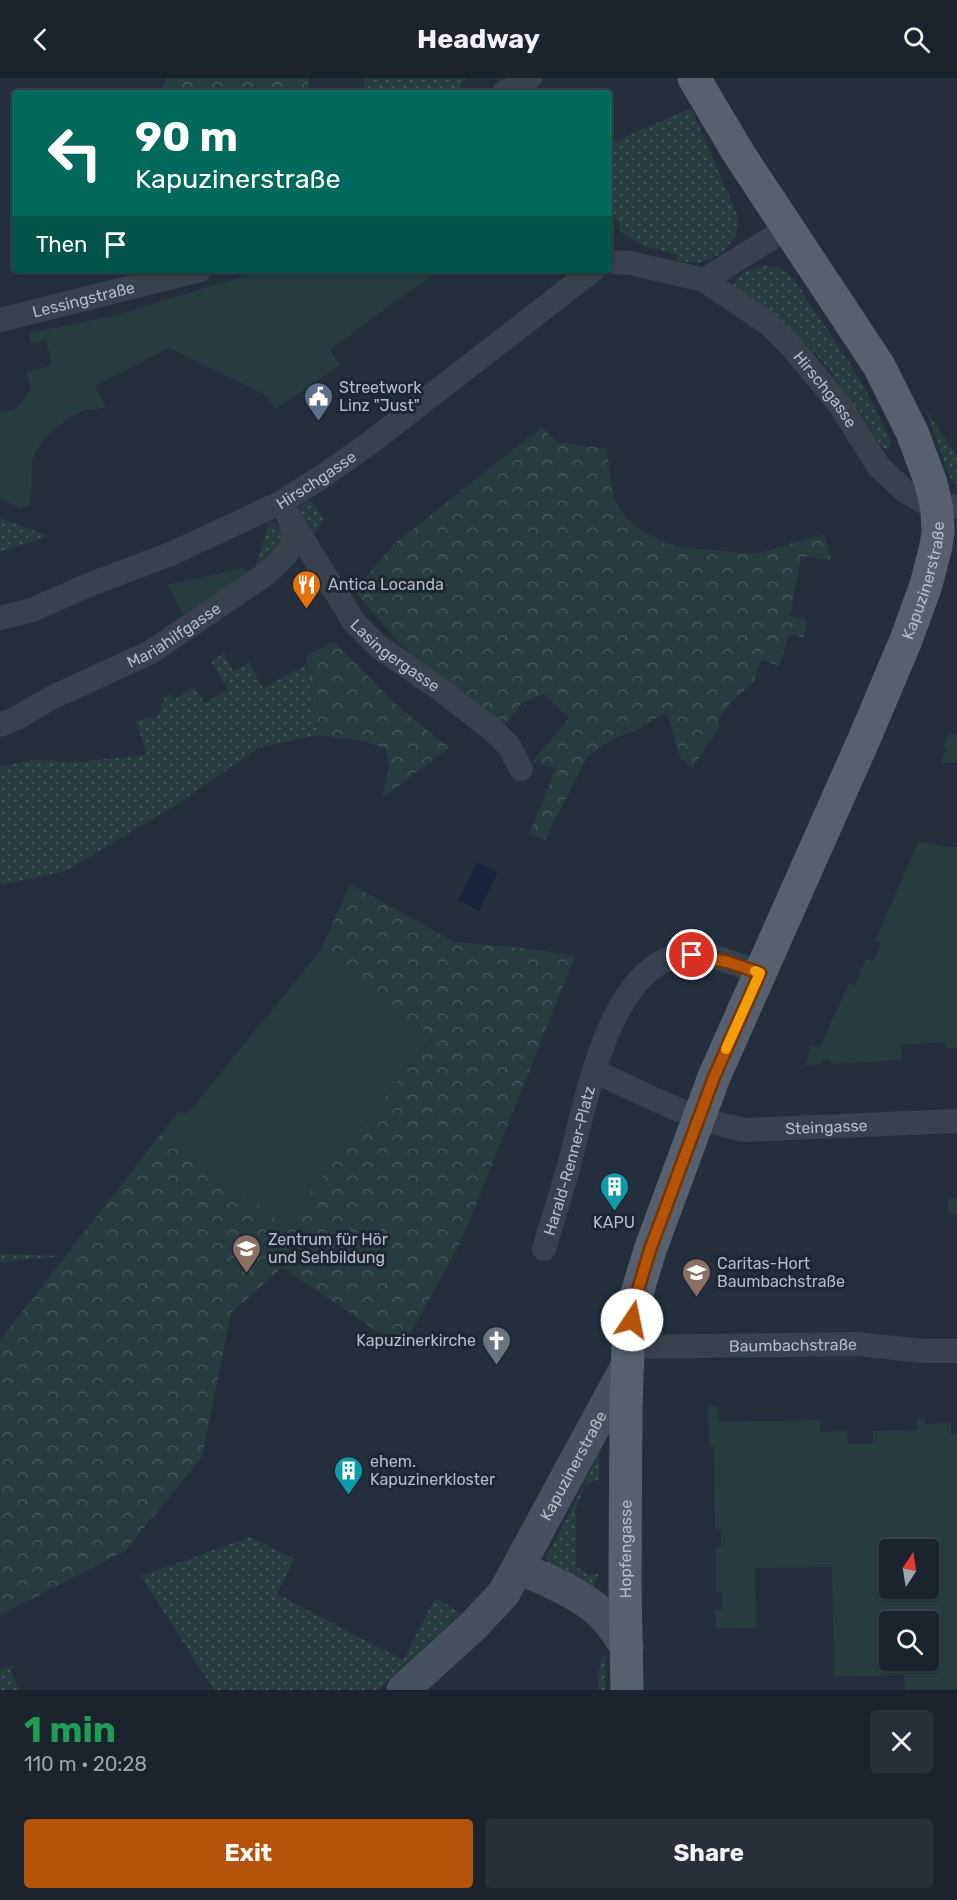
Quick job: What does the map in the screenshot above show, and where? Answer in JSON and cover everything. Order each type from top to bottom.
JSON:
[{"type":"main road","name":"Kapuzinerstraße","points":[[626,1407],[628,1356],[635,1300],[641,1278],[714,1077],[866,737],[906,640],[926,585],[947,508],[931,483],[912,432],[879,366],[723,129],[694,78]]},
{"type":"main road","name":"Hopfengasse","points":[[626,1407],[627,1690]]},
{"type":"street","points":[[519,83],[535,90]]},
{"type":"street","points":[[704,280],[788,228]]},
{"type":"street","name":"Hirschgasse","points":[[612,262],[630,263],[704,280],[769,324],[792,347],[840,405],[879,467],[905,491],[947,508]]},
{"type":"street","name":"Lessingstraße","points":[[0,320],[188,273]]},
{"type":"street","name":"Hirschgasse","points":[[0,618],[32,610],[250,519],[287,512],[323,476],[370,443],[589,273]]},
{"type":"street","name":"Mariahilfgasse","points":[[0,724],[17,718],[49,699],[151,652],[279,563],[292,546],[294,535],[287,512]]},
{"type":"street","name":"Lasingergasse","points":[[287,512],[354,622],[378,647],[440,689],[495,732],[509,746],[521,769]]},
{"type":"street","points":[[699,1117],[594,1071],[607,1032],[639,980],[672,957],[705,956],[760,973]]},
{"type":"street","name":"Harald-Renner-Platz","points":[[544,1249],[594,1071]]},
{"type":"street","name":"Steingasse","points":[[699,1117],[733,1128],[757,1131],[957,1121]]},
{"type":"street","name":"Baumbachstraße","points":[[628,1356],[857,1344],[923,1352],[957,1351]]},
{"type":"street","name":"Kapuzinerstraße","points":[[404,1690],[504,1593],[628,1356]]},
{"type":"street","points":[[518,1567],[581,1598],[604,1617],[627,1647]]},
{"type":"green space","points":[[167,78],[309,78],[307,90],[161,90]]},
{"type":"green space","points":[[364,78],[466,78],[458,90],[364,90]]},
{"type":"green space","points":[[691,108],[737,214],[736,235],[723,252],[699,263],[677,261],[678,255],[643,246],[622,233],[612,209],[612,143]]},
{"type":"green space","points":[[765,266],[783,270],[798,285],[865,389],[891,444],[889,447],[885,449],[881,446],[827,366],[814,352],[773,315],[732,289],[734,283],[744,272]]},
{"type":"green space","points":[[254,273],[435,273],[329,350],[340,365],[276,409],[265,395],[169,348],[95,386],[106,407],[75,414],[51,432],[38,448],[32,464],[29,506],[20,508],[0,499],[0,413],[16,409],[31,389],[26,372],[52,365],[46,340],[31,344],[29,333],[113,316]]},
{"type":"green space","points":[[926,409],[957,457],[957,486],[949,476]]},
{"type":"green space","points":[[542,427],[556,442],[607,449],[613,498],[625,517],[642,531],[665,543],[687,548],[755,554],[824,534],[831,560],[801,556],[790,616],[805,619],[807,626],[803,638],[789,634],[779,666],[761,660],[754,681],[729,704],[718,721],[719,728],[693,767],[680,758],[667,712],[635,731],[616,737],[588,755],[545,840],[529,834],[556,768],[532,762],[569,718],[544,694],[522,703],[501,729],[435,679],[354,591],[394,544]]},
{"type":"green space","points":[[308,499],[325,519],[312,537],[303,523],[300,512],[303,503]]},
{"type":"green space","points":[[0,518],[48,536],[0,552]]},
{"type":"green space","points":[[269,522],[274,522],[283,531],[274,551],[259,567],[256,565]]},
{"type":"green space","points":[[243,568],[246,574],[184,617],[167,585]]},
{"type":"green space","points":[[333,641],[400,708],[449,748],[382,798],[389,767],[386,749],[365,741],[318,735],[306,657]]},
{"type":"green space","points":[[224,653],[233,671],[249,663],[263,688],[306,665],[318,735],[260,747],[174,806],[66,871],[0,885],[0,767],[32,760],[81,762],[147,754],[136,721],[158,716],[165,697],[169,694],[173,700],[194,687],[205,704],[228,689],[211,662]]},
{"type":"green space","points":[[949,733],[956,736],[957,733],[957,763],[940,763],[946,749],[943,747]]},
{"type":"green space","points":[[918,842],[957,847],[957,1048],[946,1048],[945,1042],[901,1045],[902,1060],[831,1064],[830,1060],[821,1060],[820,1064],[805,1065],[811,1046],[820,1047],[849,983],[855,986],[866,958],[873,961],[881,944],[875,941]]},
{"type":"green space","name":"Zentrum für Hör und Sehbildung","points":[[350,884],[454,942],[524,948],[575,956],[458,1247],[402,1348],[282,1267],[231,1313],[202,1457],[125,1551],[0,1615],[0,1340],[164,1130],[284,1224],[432,1038],[321,950]]},
{"type":"green space","points":[[321,950],[432,1037],[284,1225],[164,1130],[178,1112],[188,1113]]},
{"type":"green space","points":[[957,1198],[957,1226],[956,1214],[948,1214],[947,1199]]},
{"type":"green space","points":[[0,1254],[65,1256],[0,1262]]},
{"type":"green space","points":[[708,1406],[718,1406],[719,1422],[820,1420],[821,1432],[847,1431],[848,1444],[873,1444],[873,1431],[917,1430],[917,1418],[924,1419],[925,1424],[951,1423],[951,1434],[957,1434],[957,1690],[905,1690],[904,1675],[834,1677],[832,1567],[755,1568],[756,1628],[716,1629],[715,1610],[722,1610],[722,1592],[716,1592],[716,1547],[721,1547],[721,1529],[715,1529],[714,1446],[709,1446]]},
{"type":"green space","points":[[599,1454],[599,1479],[584,1486],[576,1508],[576,1567],[589,1574],[598,1574],[594,1587],[548,1563],[546,1558]]},
{"type":"green space","points":[[250,1537],[294,1559],[277,1594],[403,1660],[435,1598],[461,1613],[378,1690],[214,1690],[141,1576]]},
{"type":"green space","points":[[602,1656],[606,1656],[605,1690],[598,1690],[598,1675]]},
{"type":"green space","points":[[13,1665],[11,1671],[19,1690],[0,1690],[0,1669]]},
{"type":"water","points":[[477,862],[498,872],[479,911],[458,900]]},
{"type":"slow traffic","points":[[726,1049],[760,973],[755,971]]},
{"type":"place","name":"Streetwork Linz \"Just\"","points":[[318,422]]},
{"type":"place","name":"Antica Locanda","points":[[307,610]]},
{"type":"place","name":"KAPU","points":[[614,1212]]},
{"type":"place","name":"Zentrum für Hör und Sehbildung","points":[[247,1274]]},
{"type":"place","name":"Caritas-Hort Baumbachstraße","points":[[696,1298]]},
{"type":"place","name":"Kapuzinerkirche","points":[[497,1366]]},
{"type":"place","name":"ehem. Kapuzinerkloster","points":[[349,1496]]},
{"type":"route","points":[[632,1320],[635,1300],[650,1250],[714,1077],[760,973],[728,962],[692,955]]}]
